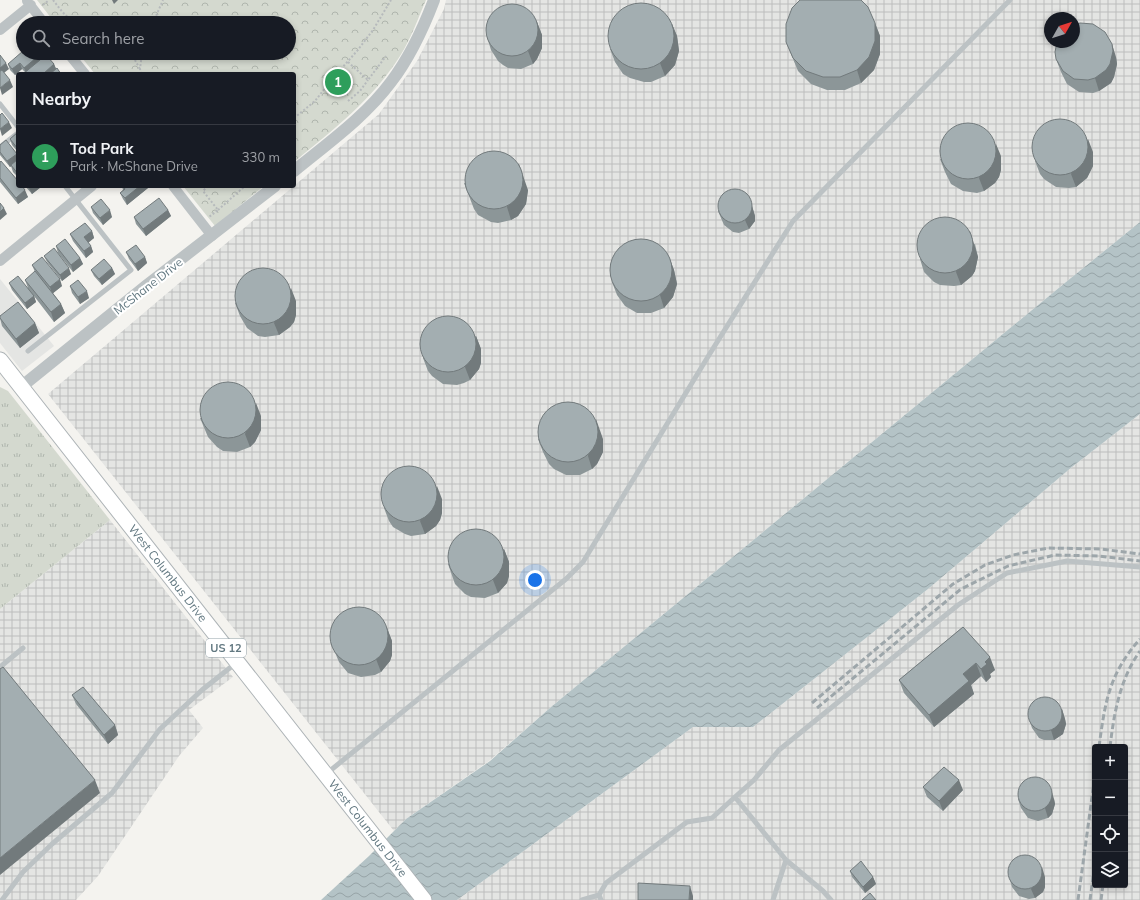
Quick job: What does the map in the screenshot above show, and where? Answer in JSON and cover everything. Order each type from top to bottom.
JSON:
[{"type":"main road","name":"West Columbus Drive","points":[[1,362],[424,900]]},
{"type":"street","points":[[296,169],[364,112],[390,83],[422,31],[434,0]]},
{"type":"street","points":[[0,30],[28,3],[38,16]]},
{"type":"street","points":[[73,60],[82,72]]},
{"type":"street","points":[[0,261],[89,188]]},
{"type":"street","points":[[175,188],[212,236]]},
{"type":"street","name":"McShane Drive","points":[[21,387],[146,286],[272,188]]},
{"type":"lane","points":[[326,774],[566,579],[582,562],[793,220],[1010,0]]},
{"type":"lane","points":[[0,104],[16,124]]},
{"type":"lane","points":[[0,147],[16,135]]},
{"type":"lane","points":[[28,351],[131,270],[67,188]]},
{"type":"lane","points":[[582,900],[600,897],[606,883],[687,822],[712,818],[754,780],[779,750],[958,605],[1007,573],[1067,561],[1122,564],[1140,567]]},
{"type":"lane","points":[[0,667],[23,648]]},
{"type":"lane","points":[[2,900],[28,867],[52,844],[112,793],[160,729],[202,690],[237,662]]},
{"type":"lane","points":[[735,797],[786,860],[824,891],[831,900]]},
{"type":"lane","points":[[773,900],[786,860]]},
{"type":"path","points":[[43,5],[49,0]]},
{"type":"path","points":[[53,0],[68,16]]},
{"type":"path","points":[[156,16],[163,0]]},
{"type":"path","points":[[296,116],[315,101],[348,62],[373,30],[391,0]]},
{"type":"path","points":[[348,101],[360,91],[386,56]]},
{"type":"path","points":[[135,60],[141,72]]},
{"type":"path","points":[[140,69],[141,60]]},
{"type":"path","points":[[348,62],[368,80]]},
{"type":"path","points":[[206,188],[203,191],[218,210]]},
{"type":"path","points":[[201,223],[243,188]]},
{"type":"shaded area","points":[[446,0],[1140,0],[1140,222],[551,707],[489,761],[406,819],[394,831],[48,394],[292,188],[296,188],[296,184],[379,114],[417,61],[444,9]]},
{"type":"shaded area","points":[[0,279],[54,346],[22,371],[0,343]]},
{"type":"shaded area","points":[[1140,414],[1140,900],[457,900],[693,727],[753,727],[928,589],[1072,467]]},
{"type":"shaded area","points":[[110,520],[233,677],[189,710],[203,728],[179,756],[98,876],[76,900],[0,900],[0,609]]},
{"type":"green space","points":[[37,0],[426,0],[404,49],[378,86],[352,113],[296,160],[296,72],[93,72],[84,60],[296,60],[296,16],[50,16]]},
{"type":"green space","points":[[185,188],[262,188],[215,226]]},
{"type":"green space","points":[[0,387],[8,391],[110,520],[0,609]]},
{"type":"water","points":[[1140,222],[1140,414],[1072,467],[928,589],[753,727],[693,727],[457,900],[321,900],[369,856],[406,819],[490,761],[551,707]]},
{"type":"building","points":[[800,0],[861,0],[868,7],[875,23],[875,41],[869,57],[857,70],[840,77],[823,77],[806,71],[793,58],[786,42],[786,24],[792,8]]},
{"type":"building","points":[[641,3],[654,6],[664,13],[671,23],[674,36],[671,49],[664,59],[654,66],[641,69],[628,66],[618,59],[611,49],[608,36],[611,23],[618,13],[628,6]]},
{"type":"building","points":[[512,4],[526,8],[534,16],[538,30],[534,44],[526,52],[512,56],[498,52],[490,44],[486,30],[490,16],[498,8]]},
{"type":"building","points":[[1080,23],[1093,24],[1105,32],[1112,44],[1113,51],[1110,64],[1106,70],[1095,78],[1088,80],[1074,79],[1063,71],[1056,59],[1056,48],[1080,48]]},
{"type":"building","points":[[0,55],[6,63],[0,68]]},
{"type":"building","points":[[16,57],[16,60],[34,60],[24,68],[20,63],[12,69],[8,64]]},
{"type":"building","points":[[40,60],[50,60],[54,64],[45,72],[25,72]]},
{"type":"building","points":[[57,68],[60,72],[52,72]]},
{"type":"building","points":[[2,70],[10,80],[0,88],[0,71]]},
{"type":"building","points":[[2,113],[9,122],[0,129],[0,115]]},
{"type":"building","points":[[1054,119],[1066,119],[1076,123],[1084,131],[1088,141],[1088,153],[1084,163],[1076,171],[1066,175],[1054,175],[1044,171],[1036,163],[1032,153],[1032,141],[1036,131],[1044,123]]},
{"type":"building","points":[[962,123],[974,123],[984,127],[992,135],[996,145],[996,157],[992,167],[984,175],[974,179],[962,179],[952,175],[944,167],[940,157],[940,145],[944,135],[952,127]]},
{"type":"building","points":[[16,134],[16,146],[10,139]]},
{"type":"building","points":[[6,140],[16,155],[7,161],[0,152],[0,145]]},
{"type":"building","points":[[488,151],[500,151],[515,159],[523,174],[523,186],[515,201],[500,209],[488,209],[473,201],[465,186],[465,174],[473,159]]},
{"type":"building","points":[[1,161],[16,179],[16,188],[24,188],[25,190],[16,198],[0,178]]},
{"type":"building","points":[[16,161],[16,171],[11,165]]},
{"type":"building","points":[[124,188],[138,188],[125,198],[120,193]]},
{"type":"building","points":[[735,189],[747,194],[752,206],[747,218],[735,223],[723,218],[718,206],[723,194]]},
{"type":"building","points":[[159,198],[168,210],[143,229],[134,217]]},
{"type":"building","points":[[101,199],[110,210],[100,218],[91,207]]},
{"type":"building","points":[[0,203],[4,208],[0,212]]},
{"type":"building","points":[[939,217],[951,217],[961,221],[969,229],[973,239],[973,251],[969,261],[961,269],[951,273],[939,273],[929,269],[921,261],[917,251],[917,239],[921,229],[929,221]]},
{"type":"building","points":[[85,223],[92,231],[84,237],[91,246],[84,251],[70,234]]},
{"type":"building","points":[[65,239],[80,258],[71,265],[56,246]]},
{"type":"building","points":[[641,239],[653,241],[663,248],[670,258],[672,270],[670,282],[663,292],[653,299],[641,301],[629,299],[619,292],[612,282],[610,270],[612,258],[619,248],[629,241]]},
{"type":"building","points":[[136,245],[145,257],[135,264],[126,252]]},
{"type":"building","points":[[54,248],[69,268],[60,275],[44,256]]},
{"type":"building","points":[[42,257],[60,279],[50,287],[32,265]]},
{"type":"building","points":[[104,259],[112,268],[99,279],[91,270]]},
{"type":"building","points":[[257,268],[269,268],[279,272],[287,280],[291,290],[291,302],[287,312],[279,320],[269,324],[257,324],[247,320],[239,312],[235,302],[235,290],[239,280],[247,272]]},
{"type":"building","points":[[35,271],[61,304],[51,312],[25,280]]},
{"type":"building","points":[[18,276],[34,296],[25,303],[9,283]]},
{"type":"building","points":[[78,280],[87,291],[78,297],[70,286]]},
{"type":"building","points":[[18,302],[35,323],[16,339],[0,316]]},
{"type":"building","points":[[442,316],[454,316],[464,320],[472,328],[476,338],[476,350],[472,360],[464,368],[454,372],[442,372],[432,368],[424,360],[420,350],[420,338],[424,328],[432,320]]},
{"type":"building","points":[[222,382],[234,382],[244,386],[252,394],[256,404],[256,416],[252,426],[244,434],[234,438],[222,438],[212,434],[204,426],[200,416],[200,404],[204,394],[212,386]]},
{"type":"building","points":[[562,402],[574,402],[585,407],[593,415],[598,426],[596,444],[585,457],[574,462],[562,462],[551,457],[543,449],[538,438],[538,426],[543,415],[551,407]]},
{"type":"building","points":[[403,466],[415,466],[425,470],[433,478],[437,488],[437,500],[433,510],[425,518],[415,522],[403,522],[393,518],[385,510],[381,500],[381,488],[385,478],[393,470]]},
{"type":"building","points":[[470,529],[482,529],[492,533],[500,541],[504,551],[504,563],[500,573],[492,581],[482,585],[470,585],[460,581],[452,573],[448,563],[448,551],[452,541],[460,533]]},
{"type":"building","points":[[359,607],[375,612],[383,620],[388,636],[383,652],[375,660],[359,665],[343,660],[335,652],[330,636],[335,620],[343,612]]},
{"type":"building","points":[[963,627],[990,657],[985,662],[987,664],[981,669],[976,663],[963,674],[969,681],[929,715],[899,680]]},
{"type":"building","points":[[3,667],[95,780],[0,858],[0,669]]},
{"type":"building","points":[[83,687],[115,725],[104,735],[72,695]]},
{"type":"building","points":[[1045,697],[1057,702],[1062,714],[1057,726],[1045,731],[1033,726],[1028,714],[1033,702]]},
{"type":"building","points":[[944,767],[959,780],[939,801],[923,787]]},
{"type":"building","points":[[1035,777],[1047,782],[1052,794],[1047,806],[1035,811],[1023,806],[1018,794],[1023,782]]},
{"type":"building","points":[[1025,855],[1037,860],[1042,872],[1037,884],[1025,889],[1013,884],[1008,872],[1013,860]]},
{"type":"building","points":[[861,861],[873,877],[863,887],[850,871]]},
{"type":"building","points":[[638,883],[690,886],[689,900],[638,900]]},
{"type":"building","points":[[870,893],[876,900],[862,900]]},
{"type":"railway","points":[[812,703],[953,584],[985,565],[1013,555],[1048,548],[1101,549],[1140,554]]},
{"type":"railway","points":[[817,708],[961,589],[1008,566],[1055,555],[1099,556],[1140,561]]},
{"type":"railway","points":[[1099,744],[1106,702],[1110,689],[1121,664],[1140,639]]},
{"type":"railway","points":[[1110,744],[1119,697],[1127,673],[1140,651]]},
{"type":"railway","points":[[1078,900],[1094,780]]},
{"type":"railway","points":[[1090,900],[1092,885]]},
{"type":"railway","points":[[1101,900],[1103,888]]},
{"type":"place","name":"Tod Park","points":[[338,82]]}]
